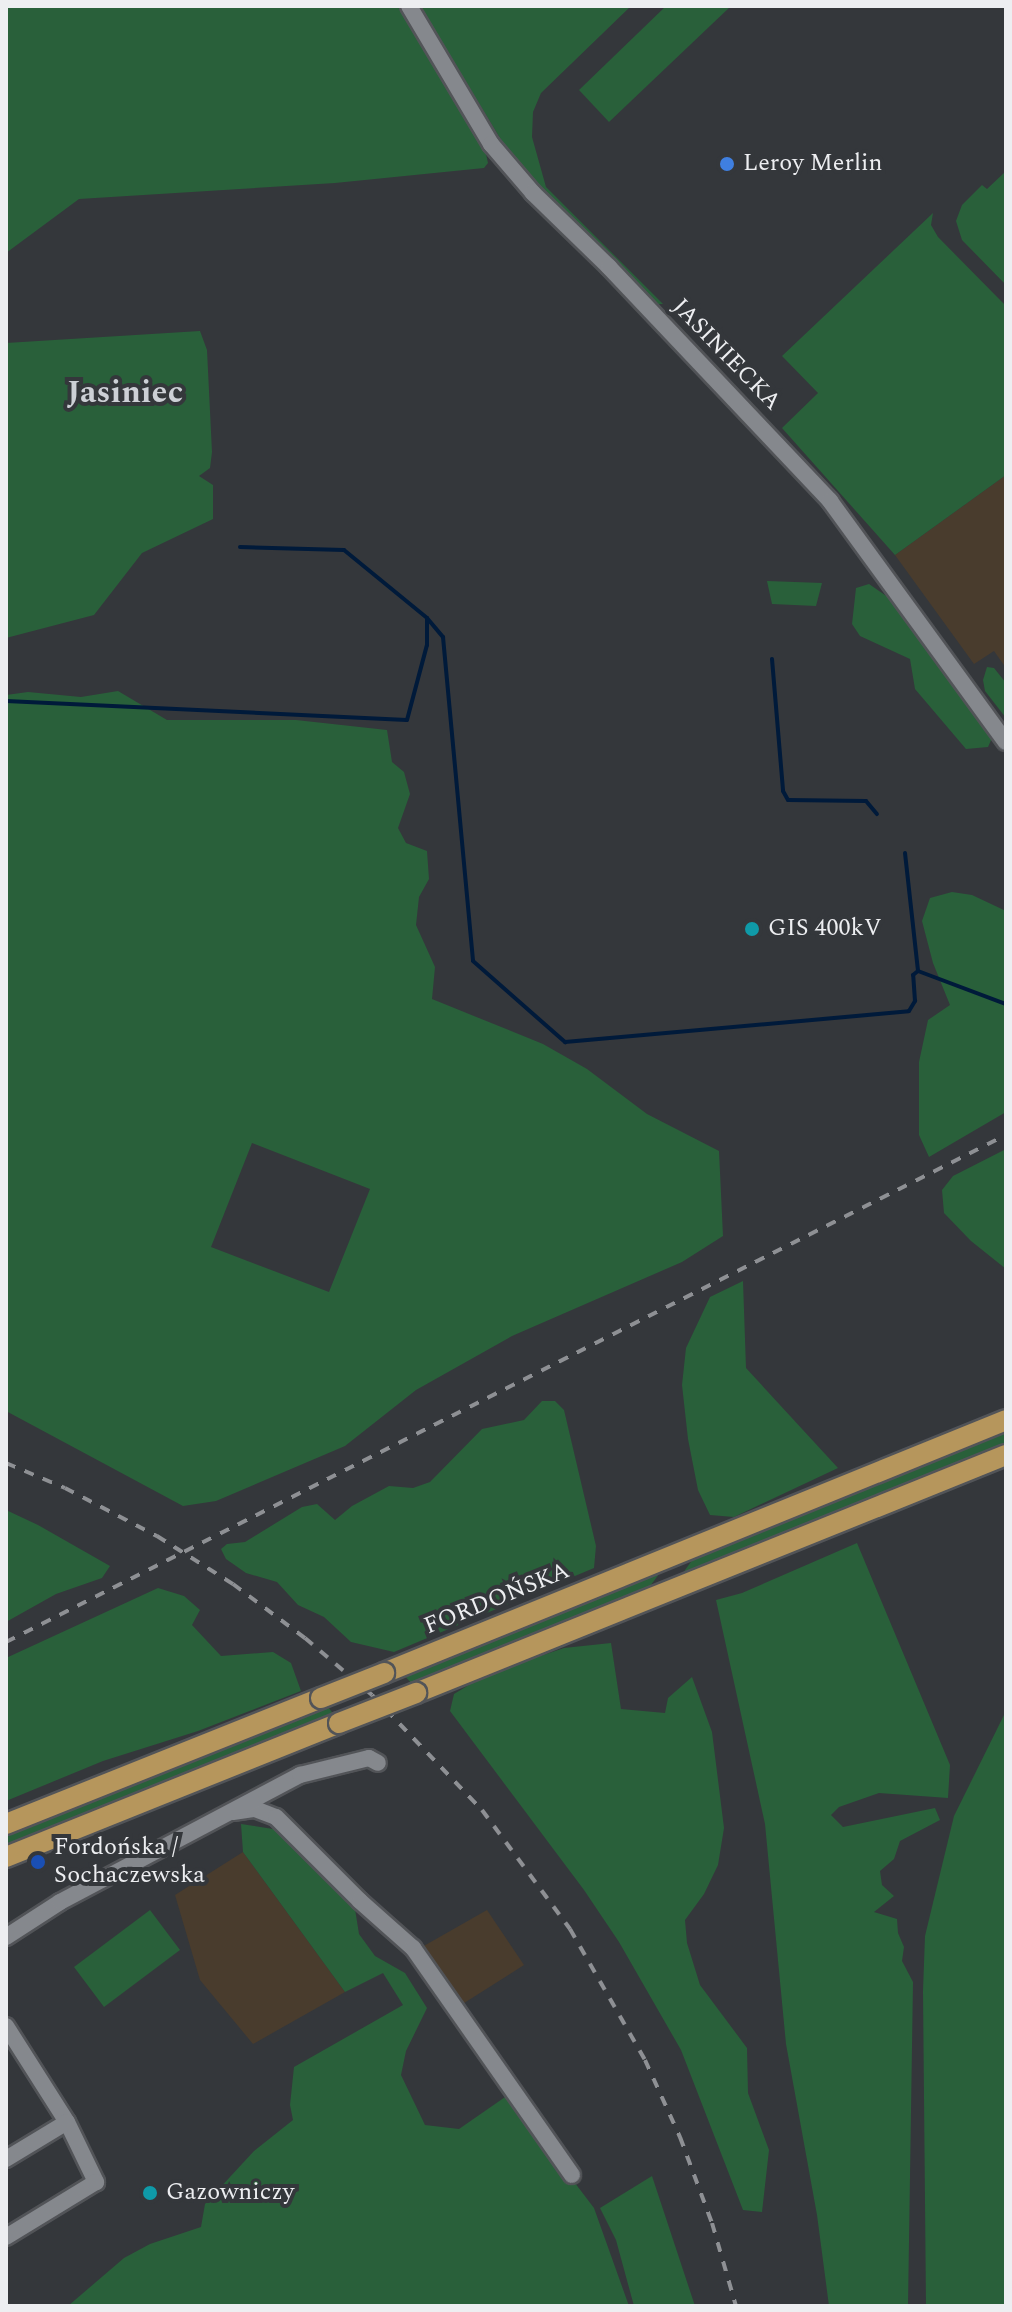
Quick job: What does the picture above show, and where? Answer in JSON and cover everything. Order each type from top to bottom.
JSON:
[{"type":"main road","name":"FORDOŃSKA","points":[[6,1824],[1006,1420]]},
{"type":"main road","points":[[6,1857],[1006,1455]]},
{"type":"street","name":"JASINIECKA","points":[[409,6],[491,144],[533,193],[609,267],[830,501],[1006,742]]},
{"type":"street","points":[[6,1937],[60,1902],[300,1775],[369,1758],[378,1763]]},
{"type":"street","points":[[233,1812],[255,1809],[276,1817],[360,1901],[413,1948],[572,2175]]},
{"type":"street","points":[[6,2026],[67,2122],[96,2182],[6,2237]]},
{"type":"street","points":[[6,2159],[67,2122]]},
{"type":"shaded area","points":[[1006,475],[1006,668],[994,651],[974,664],[895,555]]},
{"type":"shaded area","points":[[243,1852],[345,1992],[253,2044],[200,1980],[175,1895]]},
{"type":"shaded area","points":[[487,1910],[524,1965],[461,2005],[422,1947]]},
{"type":"green space","points":[[6,6],[399,6],[484,145],[488,163],[484,168],[335,183],[79,199],[6,253]]},
{"type":"green space","points":[[420,6],[631,6],[541,93],[533,112],[532,137],[546,187],[663,304],[658,304],[539,186],[503,143]]},
{"type":"green space","points":[[666,6],[731,6],[609,122],[579,90]]},
{"type":"green space","points":[[1006,171],[1006,285],[962,240],[956,221],[962,205],[982,185],[987,189]]},
{"type":"green space","points":[[933,213],[931,225],[938,237],[1006,306],[1006,475],[895,555],[782,428],[818,393],[782,356]]},
{"type":"green space","points":[[200,331],[207,350],[212,452],[210,468],[199,476],[213,485],[213,519],[142,553],[94,615],[6,638],[6,343]]},
{"type":"green space","points":[[767,581],[822,583],[816,606],[772,604]]},
{"type":"green space","points":[[869,584],[895,602],[992,738],[988,747],[966,749],[915,689],[910,659],[860,636],[852,624],[856,588]]},
{"type":"green space","points":[[987,667],[994,668],[1006,683],[1006,718],[985,691],[983,680]]},
{"type":"green space","points":[[118,691],[167,720],[296,720],[387,730],[392,762],[404,772],[410,794],[398,828],[406,843],[427,851],[429,879],[419,897],[416,925],[435,967],[432,999],[543,1044],[587,1069],[647,1114],[719,1151],[723,1236],[682,1262],[512,1336],[416,1390],[345,1446],[216,1501],[183,1506],[6,1411],[6,695],[28,692],[81,697]],"holes":[[[252,1143],[370,1189],[329,1292],[211,1247]]]},
{"type":"green space","points":[[952,892],[972,895],[1006,911],[1006,1112],[929,1157],[919,1135],[919,1062],[928,1020],[950,1005],[933,963],[922,921],[930,898]]},
{"type":"green space","points":[[1006,1149],[1006,1269],[971,1241],[944,1213],[942,1190],[953,1176]]},
{"type":"green space","points":[[743,1281],[746,1368],[838,1468],[734,1517],[710,1515],[698,1490],[688,1439],[682,1385],[686,1348],[710,1297]]},
{"type":"green space","points":[[542,1401],[555,1401],[564,1410],[596,1546],[594,1568],[394,1652],[351,1642],[324,1617],[298,1605],[277,1582],[246,1573],[226,1559],[221,1549],[227,1544],[245,1542],[302,1507],[317,1504],[335,1520],[352,1506],[389,1486],[413,1488],[430,1482],[482,1429],[524,1420]]},
{"type":"green space","points":[[1006,1431],[1006,1447],[678,1580],[695,1556]]},
{"type":"green space","points":[[6,1510],[110,1566],[102,1578],[56,1594],[6,1622]]},
{"type":"green space","points":[[857,1543],[950,1765],[948,1798],[879,1793],[839,1807],[831,1815],[843,1827],[935,1808],[940,1820],[900,1841],[894,1859],[880,1871],[882,1885],[894,1896],[874,1912],[897,1919],[898,1933],[904,1947],[902,1961],[913,1982],[908,2306],[829,2306],[817,2215],[786,2044],[765,1824],[716,1600],[742,1593]]},
{"type":"green space","points":[[662,1570],[645,1593],[412,1684],[403,1674]]},
{"type":"green space","points":[[158,1588],[184,1596],[200,1610],[192,1625],[221,1656],[273,1652],[291,1663],[301,1691],[198,1731],[103,1761],[6,1801],[6,1658]]},
{"type":"green space","points":[[611,1643],[621,1709],[665,1713],[668,1698],[692,1677],[712,1732],[724,1828],[718,1865],[704,1894],[685,1920],[687,1943],[700,1985],[747,2048],[748,2093],[769,2150],[762,2212],[743,2210],[681,2050],[619,1942],[584,1890],[450,1711],[454,1694],[487,1674],[564,1648]]},
{"type":"green space","points":[[326,1704],[334,1715],[6,1850],[6,1833]]},
{"type":"green space","points":[[1006,1711],[1006,2306],[926,2306],[925,1936],[954,1816]]},
{"type":"green space","points":[[241,1824],[273,1829],[296,1838],[342,1887],[355,1909],[359,1934],[375,1956],[405,1973],[427,2008],[406,2051],[401,2075],[425,2125],[459,2129],[508,2095],[594,2208],[629,2306],[68,2306],[124,2258],[150,2244],[201,2227],[205,2204],[254,2151],[293,2120],[290,2105],[294,2067],[403,2005],[383,1973],[345,1992],[243,1852]]},
{"type":"green space","points":[[150,1910],[180,1950],[104,2007],[74,1967]]},
{"type":"green space","points":[[652,2176],[695,2306],[634,2306],[616,2240],[600,2208]]},
{"type":"waterway","points":[[240,547],[344,550],[427,618],[443,637],[473,961],[565,1042],[909,1011],[915,1001],[913,975],[918,971],[1006,1004]]},
{"type":"waterway","points":[[6,701],[407,720],[427,645],[427,618]]},
{"type":"waterway","points":[[772,659],[783,791],[788,800],[866,801],[877,814]]},
{"type":"waterway","points":[[905,853],[918,970]]},
{"type":"railway","points":[[6,1642],[1006,1135]]},
{"type":"railway","points":[[6,1463],[65,1488],[157,1536],[233,1584],[305,1638],[372,1695],[482,1810],[570,1929],[645,2060],[680,2137],[712,2223],[736,2306]]},
{"type":"place","name":"Leroy Merlin","points":[[727,164]]},
{"type":"place","name":"GIS 400kV","points":[[752,929]]},
{"type":"place","name":"Fordońska / Sochaczewska","points":[[38,1862]]},
{"type":"place","name":"Gazowniczy","points":[[150,2193]]},
{"type":"district","name":"Jasiniec","points":[[125,393]]}]
